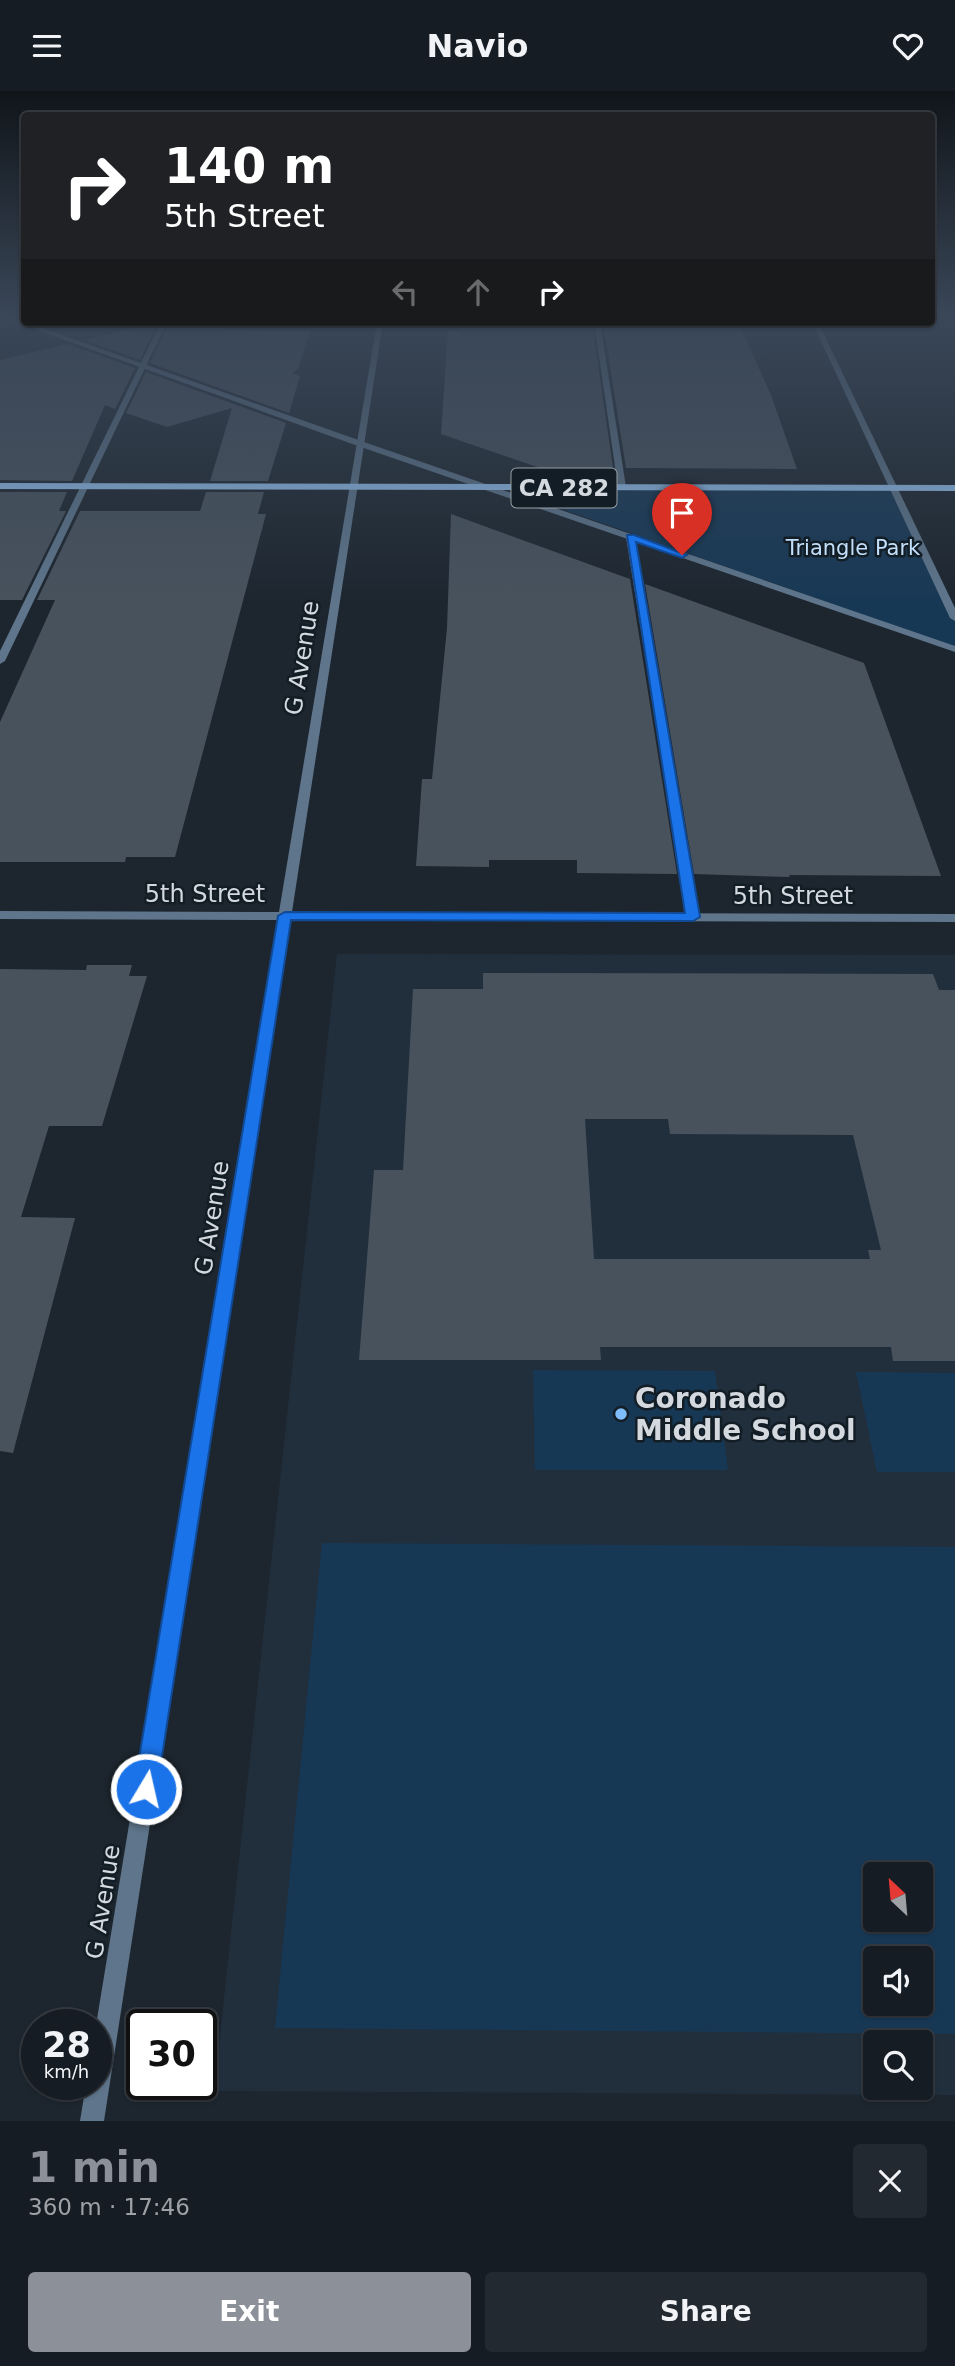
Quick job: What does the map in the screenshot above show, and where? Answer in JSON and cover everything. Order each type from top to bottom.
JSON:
[{"type":"main road","name":"CA 282","points":[[0,486],[955,488]]},
{"type":"street","points":[[0,661],[121,413]]},
{"type":"street","points":[[275,413],[955,649]]},
{"type":"street","name":"G Avenue","points":[[92,2121],[365,413]]},
{"type":"street","points":[[611,413],[622,487]]},
{"type":"street","points":[[858,413],[955,618]]},
{"type":"street","points":[[630,537],[693,917]]},
{"type":"street","name":"5th Street","points":[[0,915],[955,918]]},
{"type":"shaded area","name":"Coronado Middle School","points":[[337,954],[955,955],[955,2095],[933,2095],[933,2030],[863,2030],[863,2095],[217,2091],[217,2063]]},
{"type":"green space","name":"Triangle Park","points":[[502,488],[891,489],[955,618],[955,647]]},
{"type":"green space","points":[[533,1370],[715,1371],[728,1470],[535,1470]]},
{"type":"green space","points":[[856,1372],[955,1373],[955,1472],[877,1472]]},
{"type":"green space","points":[[322,1543],[955,1547],[955,2034],[933,2034],[933,2030],[863,2030],[863,2033],[275,2028]]},
{"type":"building","points":[[0,413],[102,413],[72,481],[0,480]]},
{"type":"building","points":[[126,413],[216,413],[167,427]]},
{"type":"building","points":[[231,413],[258,413],[286,423],[268,481],[210,481]]},
{"type":"building","points":[[442,413],[605,413],[613,468],[543,469],[441,434]]},
{"type":"building","points":[[617,413],[777,413],[797,469],[626,468]]},
{"type":"building","points":[[0,492],[67,492],[59,511],[66,511],[22,600],[0,600]]},
{"type":"building","points":[[206,492],[264,492],[258,514],[266,514],[175,857],[126,857],[125,862],[0,862],[0,722],[55,600],[37,600],[80,511],[200,511]]},
{"type":"building","points":[[451,514],[630,579],[677,874],[577,873],[577,860],[489,860],[489,867],[416,866],[422,779],[432,779],[447,628]]},
{"type":"building","points":[[645,584],[864,663],[941,876],[789,875],[790,877],[694,874]]},
{"type":"building","points":[[87,965],[132,965],[129,976],[147,976],[102,1126],[49,1126],[21,1217],[75,1218],[13,1453],[0,1451],[0,969],[86,970]]},
{"type":"building","name":"Coronado Middle School","points":[[483,973],[933,974],[939,990],[955,990],[955,1361],[893,1361],[891,1347],[600,1347],[601,1360],[359,1360],[374,1170],[403,1170],[413,989],[483,989]],"holes":[[[585,1119],[668,1119],[670,1134],[853,1135],[881,1250],[868,1250],[870,1259],[594,1259]]]},
{"type":"place","name":"Coronado Middle School","points":[[621,1414]]},
{"type":"route","points":[[146,1789],[285,916],[693,917],[630,537],[682,555]]}]
